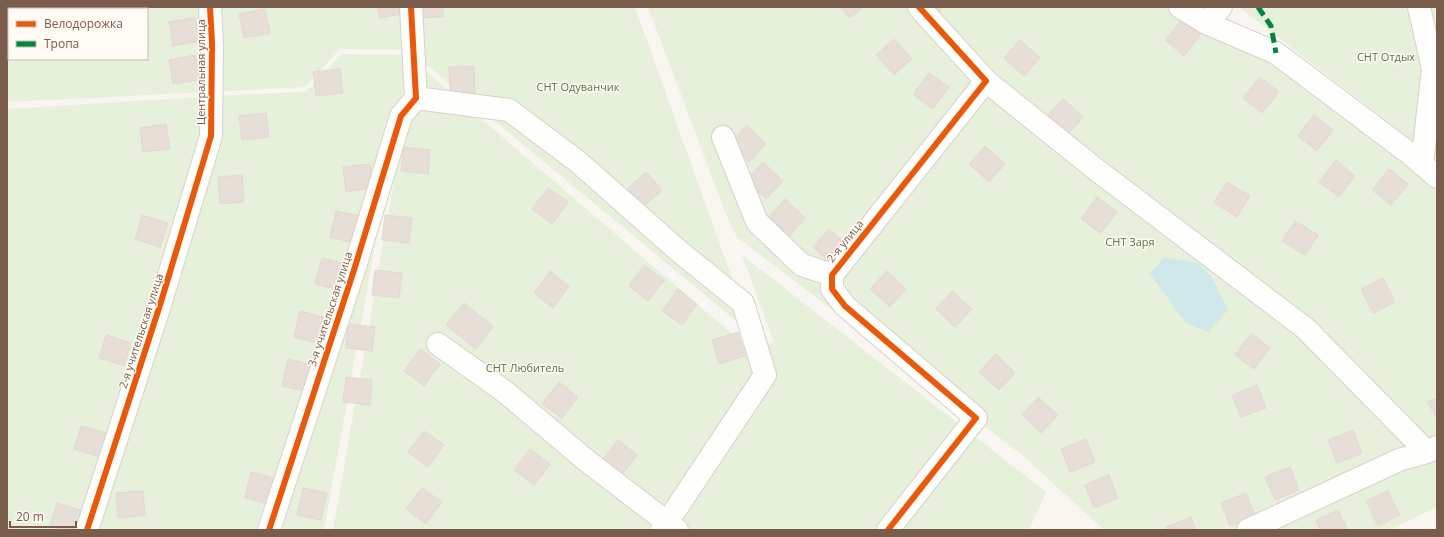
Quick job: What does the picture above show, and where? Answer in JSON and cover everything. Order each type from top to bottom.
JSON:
[{"type":"street","name":"Центральная улица","points":[[210,7],[212,43],[212,136]]},
{"type":"street","points":[[411,7],[416,98],[509,110],[577,161],[680,252],[743,303],[765,375],[669,527],[587,461],[504,391],[438,344]]},
{"type":"street","points":[[919,7],[986,81],[1098,171],[1305,328],[1432,450],[1399,460],[1248,530]]},
{"type":"street","points":[[1180,7],[1206,23],[1276,53],[1429,171]]},
{"type":"street","points":[[1206,23],[1221,7]]},
{"type":"street","points":[[1419,7],[1433,69],[1429,171]]},
{"type":"street","name":"2-я улица","points":[[888,530],[976,418],[845,306],[832,289],[832,275],[986,81]]},
{"type":"street","name":"3-я учительская улица","points":[[269,530],[354,270],[400,116],[416,98]]},
{"type":"street","name":"2-я учительская улица","points":[[87,530],[160,305],[212,136]]},
{"type":"street","points":[[723,137],[757,222],[802,265],[832,275]]},
{"type":"green space","name":"СНТ Одуванчик","points":[[7,7],[635,7],[752,334],[409,50],[340,49],[305,87],[7,102]]},
{"type":"green space","name":"СНТ Заря","points":[[648,7],[1214,7],[1437,191],[1437,507],[1389,530],[1104,530],[1021,454],[737,237],[727,217]]},
{"type":"green space","name":"СНТ Отдых","points":[[1239,7],[1437,7],[1437,160]]},
{"type":"green space","points":[[342,54],[409,55],[324,530],[7,530],[7,109],[306,92]]},
{"type":"green space","name":"СНТ Любитель","points":[[415,62],[746,346],[774,343],[742,255],[1046,492],[1029,530],[333,530]]},
{"type":"water","points":[[1164,257],[1197,263],[1211,276],[1228,310],[1208,332],[1186,323],[1150,274]]},
{"type":"building","points":[[377,7],[405,7],[406,13],[380,18]]},
{"type":"building","points":[[419,7],[443,7],[443,17],[419,18]]},
{"type":"building","points":[[840,7],[863,7],[850,18]]},
{"type":"building","points":[[933,7],[943,7],[939,12]]},
{"type":"building","points":[[265,9],[270,33],[244,38],[239,14]]},
{"type":"building","points":[[195,17],[200,41],[173,46],[169,22]]},
{"type":"building","points":[[1182,19],[1201,34],[1184,56],[1165,40]]},
{"type":"building","points":[[894,39],[912,59],[894,75],[876,55]]},
{"type":"building","points":[[1020,40],[1040,58],[1024,76],[1004,58]]},
{"type":"building","points":[[195,55],[200,80],[173,84],[169,60]]},
{"type":"building","points":[[474,66],[475,92],[450,93],[449,67]]},
{"type":"building","points":[[340,69],[343,93],[316,96],[313,72]]},
{"type":"building","points":[[929,73],[949,87],[933,109],[913,94]]},
{"type":"building","points":[[1260,77],[1279,92],[1262,113],[1243,98]]},
{"type":"building","points":[[1063,99],[1083,117],[1067,135],[1046,117]]},
{"type":"building","points":[[266,113],[269,137],[242,140],[239,116]]},
{"type":"building","points":[[1314,115],[1333,130],[1317,151],[1298,136]]},
{"type":"building","points":[[166,124],[170,149],[143,152],[140,128]]},
{"type":"building","points":[[747,125],[766,144],[749,162],[730,143]]},
{"type":"building","points":[[985,146],[1005,164],[989,182],[969,164]]},
{"type":"building","points":[[404,147],[430,150],[428,174],[401,171]]},
{"type":"building","points":[[1336,160],[1355,176],[1339,197],[1319,182]]},
{"type":"building","points":[[763,162],[783,181],[766,199],[746,180]]},
{"type":"building","points":[[370,164],[373,188],[346,192],[343,167]]},
{"type":"building","points":[[1389,169],[1408,184],[1391,205],[1372,190]]},
{"type":"building","points":[[646,172],[662,190],[642,208],[626,190]]},
{"type":"building","points":[[242,175],[244,202],[220,204],[218,177]]},
{"type":"building","points":[[1227,182],[1250,196],[1237,217],[1214,203]]},
{"type":"building","points":[[548,188],[568,202],[552,224],[532,209]]},
{"type":"building","points":[[1097,197],[1117,212],[1101,233],[1081,219]]},
{"type":"building","points":[[785,199],[805,218],[789,236],[769,217]]},
{"type":"building","points":[[336,211],[360,216],[354,243],[330,237]]},
{"type":"building","points":[[142,215],[168,223],[160,247],[135,239]]},
{"type":"building","points":[[385,215],[412,218],[409,243],[382,240]]},
{"type":"building","points":[[1295,221],[1318,235],[1305,255],[1282,241]]},
{"type":"building","points":[[829,229],[849,247],[832,265],[813,247]]},
{"type":"building","points":[[322,258],[346,264],[339,290],[315,284]]},
{"type":"building","points":[[644,265],[664,280],[648,301],[629,286]]},
{"type":"building","points":[[375,270],[402,273],[399,298],[372,295]]},
{"type":"building","points":[[550,271],[569,286],[553,308],[534,293]]},
{"type":"building","points":[[887,271],[906,289],[890,307],[870,289]]},
{"type":"building","points":[[1383,278],[1395,302],[1373,313],[1361,289]]},
{"type":"building","points":[[678,289],[697,304],[682,325],[662,311]]},
{"type":"building","points":[[952,291],[972,309],[955,327],[936,309]]},
{"type":"building","points":[[464,303],[493,326],[476,349],[446,325]]},
{"type":"building","points":[[300,311],[323,317],[317,343],[294,337]]},
{"type":"building","points":[[348,324],[375,327],[372,351],[346,348]]},
{"type":"building","points":[[738,332],[745,356],[719,364],[712,340]]},
{"type":"building","points":[[1251,333],[1270,348],[1254,369],[1235,355]]},
{"type":"building","points":[[106,335],[131,343],[124,366],[99,358]]},
{"type":"building","points":[[420,349],[440,364],[424,386],[404,371]]},
{"type":"building","points":[[996,354],[1015,373],[999,390],[979,372]]},
{"type":"building","points":[[288,359],[312,365],[305,391],[282,386]]},
{"type":"building","points":[[346,377],[372,380],[370,405],[343,402]]},
{"type":"building","points":[[559,382],[578,397],[562,418],[542,404]]},
{"type":"building","points":[[1257,385],[1266,408],[1241,417],[1232,395]]},
{"type":"building","points":[[1038,397],[1058,415],[1041,433],[1022,415]]},
{"type":"building","points":[[1437,398],[1437,419],[1428,402]]},
{"type":"building","points":[[81,426],[107,433],[100,457],[74,449]]},
{"type":"building","points":[[1353,430],[1362,453],[1337,463],[1328,440]]},
{"type":"building","points":[[424,431],[444,445],[428,467],[408,452]]},
{"type":"building","points":[[1086,439],[1095,462],[1070,472],[1061,449]]},
{"type":"building","points":[[618,440],[637,455],[621,476],[601,461]]},
{"type":"building","points":[[530,449],[550,464],[534,485],[514,470]]},
{"type":"building","points":[[1290,467],[1299,490],[1275,500],[1265,477]]},
{"type":"building","points":[[251,472],[275,478],[269,504],[245,498]]},
{"type":"building","points":[[1109,475],[1118,498],[1094,508],[1085,485]]},
{"type":"building","points":[[303,488],[327,493],[321,520],[297,515]]},
{"type":"building","points":[[422,488],[442,502],[426,524],[406,509]]},
{"type":"building","points":[[143,491],[145,515],[118,518],[116,493]]},
{"type":"building","points":[[1388,491],[1400,515],[1378,526],[1366,501]]},
{"type":"building","points":[[1246,493],[1255,516],[1230,526],[1221,503]]},
{"type":"building","points":[[57,503],[83,511],[77,530],[62,530],[50,526]]},
{"type":"building","points":[[1338,510],[1348,530],[1320,530],[1316,520]]},
{"type":"building","points":[[1191,517],[1196,530],[1167,530],[1166,527]]},
{"type":"marked path","points":[[1258,7],[1271,26],[1276,53]]},
{"type":"cycle path","points":[[87,530],[160,305],[211,136],[212,43],[210,7]]},
{"type":"cycle path","points":[[269,530],[354,270],[401,116],[416,98],[411,7]]},
{"type":"cycle path","points":[[888,530],[976,418],[845,306],[832,289],[832,275],[986,81],[919,7]]}]
